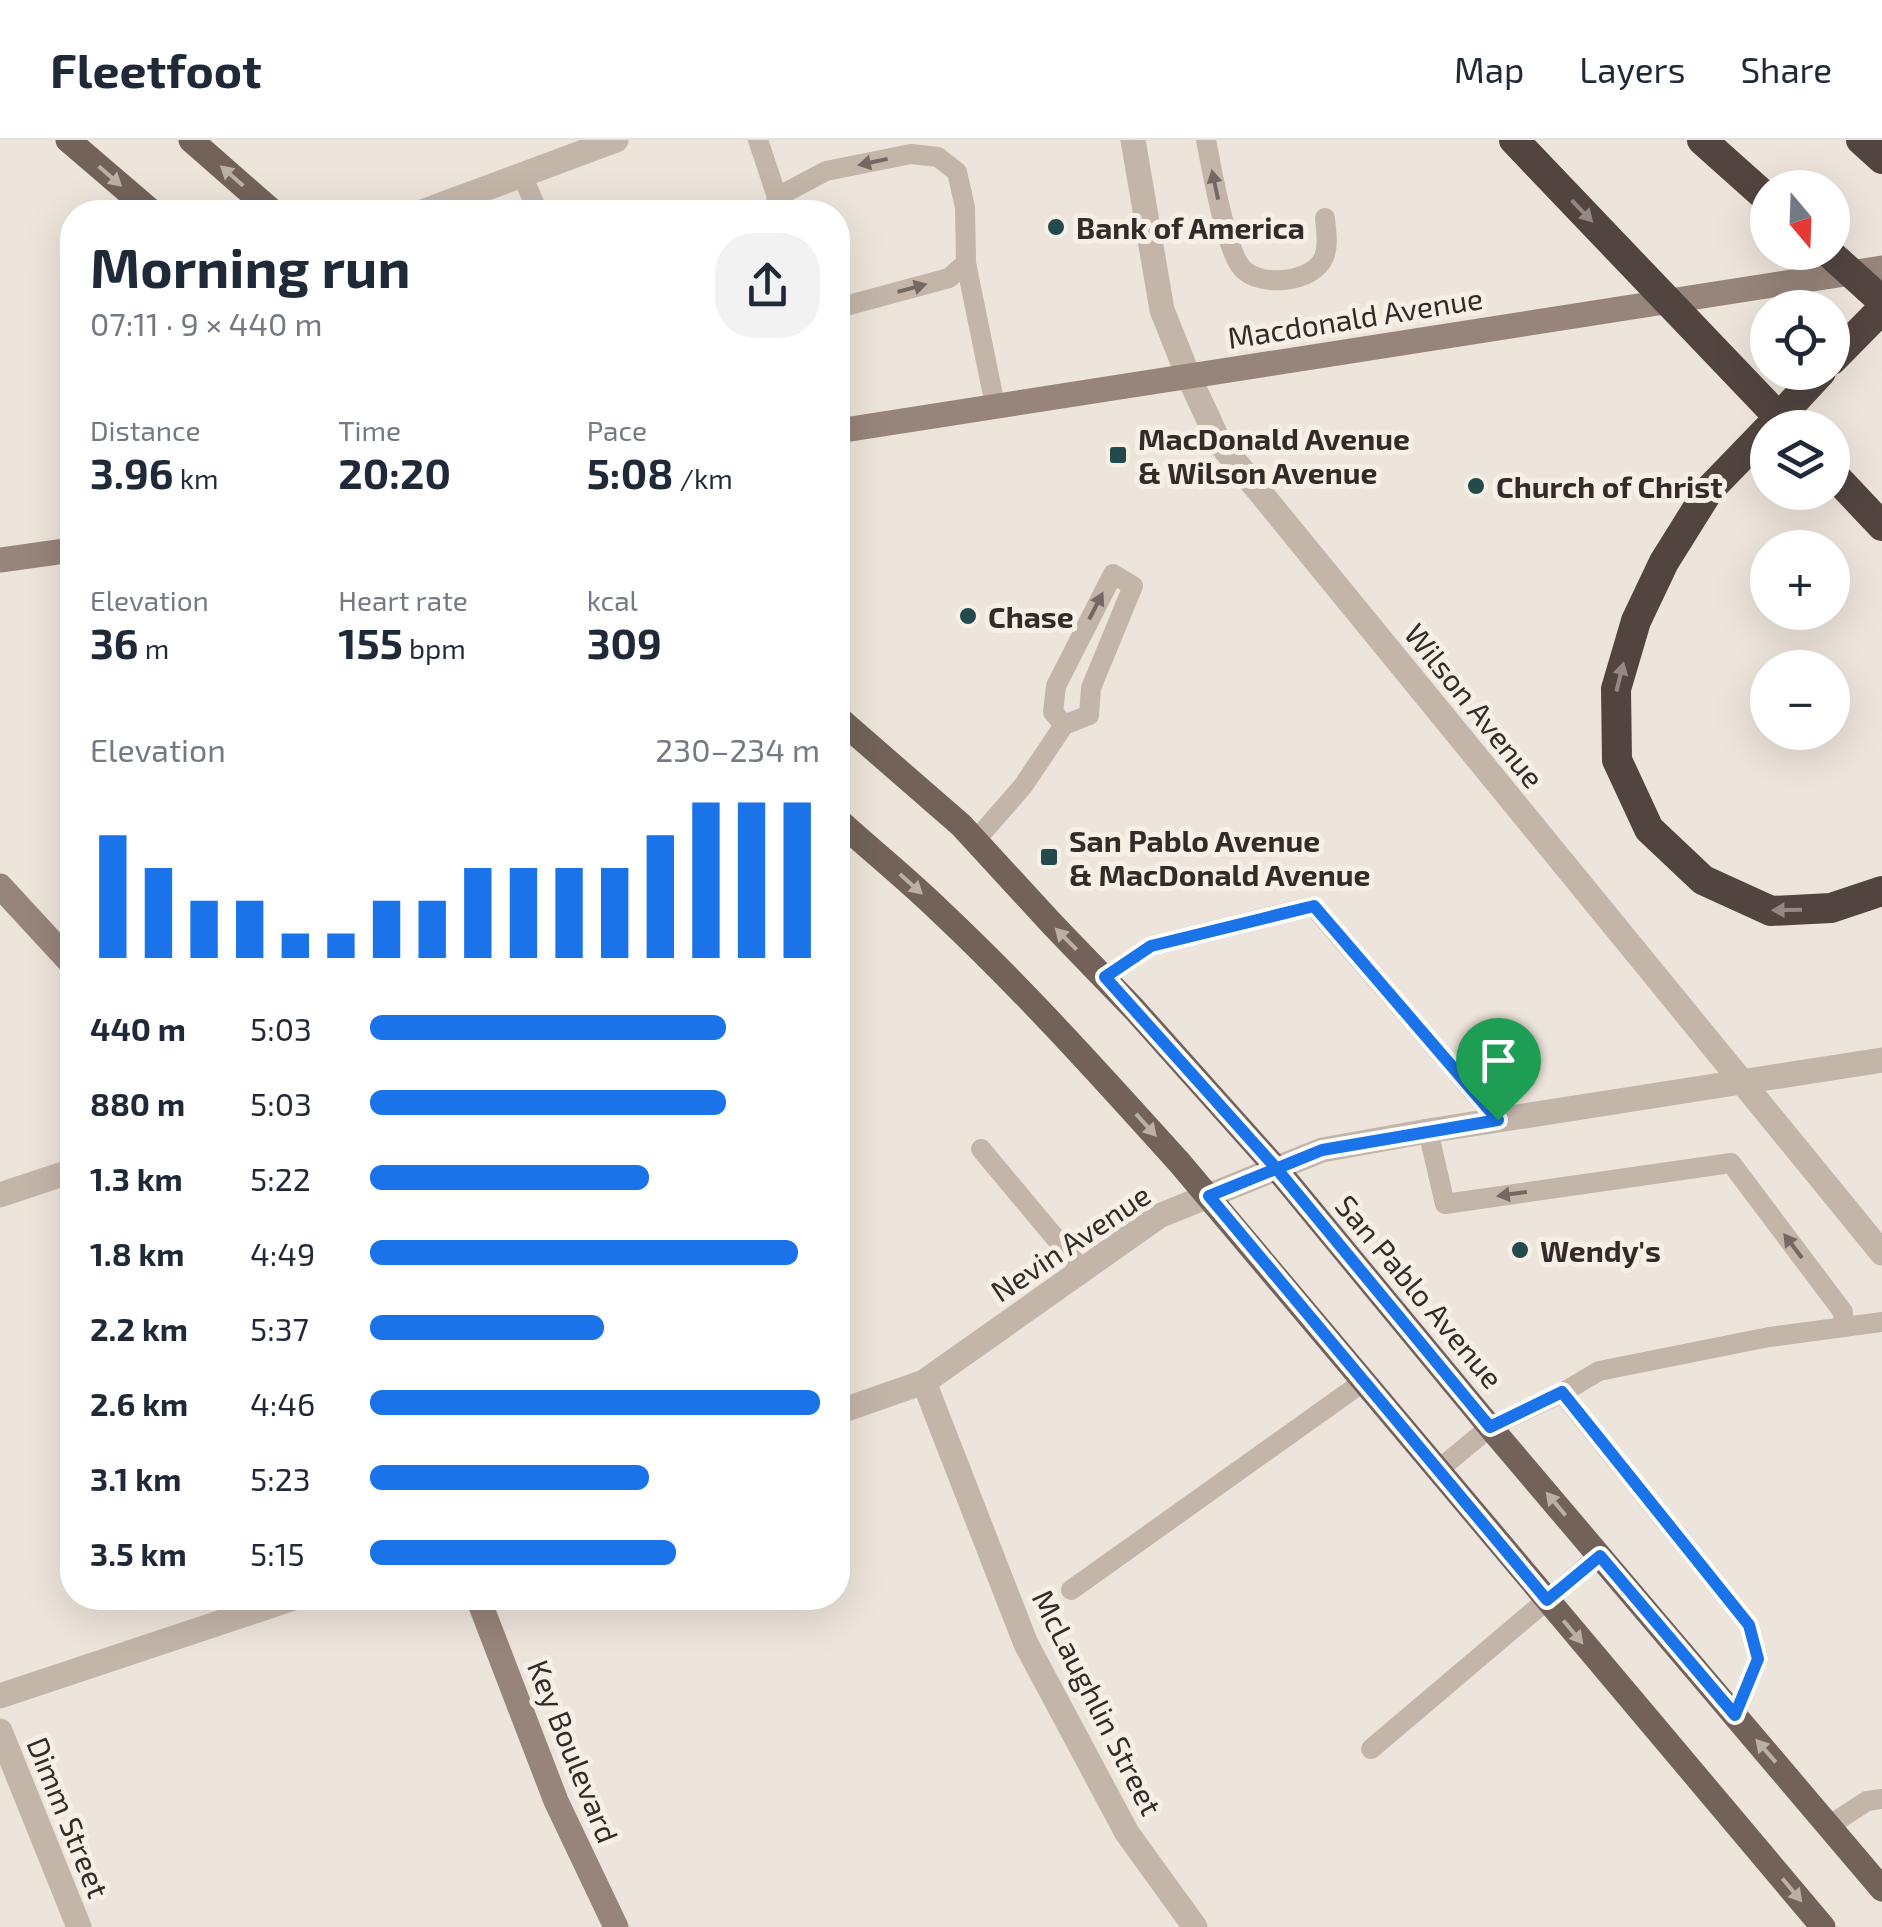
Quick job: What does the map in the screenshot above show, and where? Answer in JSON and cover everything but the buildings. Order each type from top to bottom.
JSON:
[{"type":"highway","points":[[1514,140],[1772,410]]},
{"type":"highway","points":[[1702,140],[1750,183]]},
{"type":"highway","points":[[1861,140],[1882,158]]},
{"type":"highway","points":[[1848,270],[1882,300]]},
{"type":"highway","points":[[1850,341],[1882,308]]},
{"type":"highway","points":[[1785,410],[1804,390]]},
{"type":"highway","points":[[1750,447],[1709,490],[1664,562],[1636,621],[1616,689],[1617,760],[1649,830],[1703,880],[1772,911],[1831,908],[1882,891]]},
{"type":"highway","points":[[1850,492],[1882,526]]},
{"type":"main road","points":[[68,140],[138,200]]},
{"type":"main road","points":[[191,140],[260,200]]},
{"type":"main road","name":"San Pablo Avenue","points":[[850,728],[961,825],[1105,977],[1276,1168],[1882,1889]]},
{"type":"main road","points":[[850,831],[1002,972],[1083,1055],[1209,1196],[1822,1927]]},
{"type":"street","points":[[457,200],[616,140]]},
{"type":"street","name":"Wilson Avenue","points":[[1133,140],[1162,310],[1218,442],[1882,1254]]},
{"type":"street","name":"Macdonald Avenue","points":[[850,429],[1882,268]]},
{"type":"street","points":[[0,560],[60,552]]},
{"type":"street","points":[[0,886],[60,951]]},
{"type":"street","name":"Nevin Avenue","points":[[850,1408],[924,1382],[1160,1216],[1322,1150],[1882,1060]]},
{"type":"street","points":[[0,1196],[60,1175]]},
{"type":"street","name":"McLaughlin Street","points":[[924,1382],[1026,1644],[1127,1833],[1194,1927]]},
{"type":"street","points":[[0,1696],[258,1610]]},
{"type":"street","name":"Key Boulevard","points":[[483,1610],[556,1802],[616,1927]]},
{"type":"street","name":"Dimm Street","points":[[0,1731],[78,1927]]},
{"type":"lane","points":[[758,140],[775,200]]},
{"type":"lane","points":[[1206,140],[1234,256],[1244,271],[1279,280],[1316,269],[1324,256],[1325,218]]},
{"type":"lane","points":[[784,200],[826,172],[911,154],[938,156],[957,172],[965,207],[966,263],[995,406]]},
{"type":"lane","points":[[522,175],[533,200]]},
{"type":"lane","points":[[850,305],[949,278],[966,263]]},
{"type":"lane","points":[[975,841],[1022,786],[1064,724],[1089,715],[1091,688],[1134,586],[1112,574],[1056,686],[1052,712],[1064,724]]},
{"type":"lane","points":[[1105,977],[1151,946],[1314,906],[1498,1120]]},
{"type":"lane","points":[[1428,1131],[1445,1204],[1731,1162],[1843,1312],[1844,1327]]},
{"type":"lane","points":[[981,1150],[1082,1270]]},
{"type":"lane","points":[[1437,1471],[1490,1427],[1599,1371],[1770,1337],[1882,1322]]},
{"type":"lane","points":[[1071,1590],[1364,1382]]},
{"type":"lane","points":[[1562,1392],[1749,1625],[1758,1659],[1735,1715]]},
{"type":"lane","points":[[1371,1749],[1600,1556]]},
{"type":"lane","points":[[1830,1826],[1867,1801],[1882,1799]]},
{"type":"place","name":"Bank of America","points":[[1056,227]]},
{"type":"place","name":"MacDonald Avenue & Wilson Avenue","points":[[1118,455]]},
{"type":"place","name":"Church of Christ","points":[[1476,486]]},
{"type":"place","name":"Chase","points":[[968,616]]},
{"type":"place","name":"San Pablo Avenue & MacDonald Avenue","points":[[1049,857]]},
{"type":"place","name":"Wendy's","points":[[1520,1250]]},
{"type":"route","points":[[1498,1120],[1314,906],[1151,946],[1105,977],[1276,1168],[1490,1427],[1562,1392],[1749,1625],[1758,1659],[1735,1715],[1600,1556],[1547,1600],[1209,1196],[1276,1168],[1322,1150],[1498,1120]]}]
